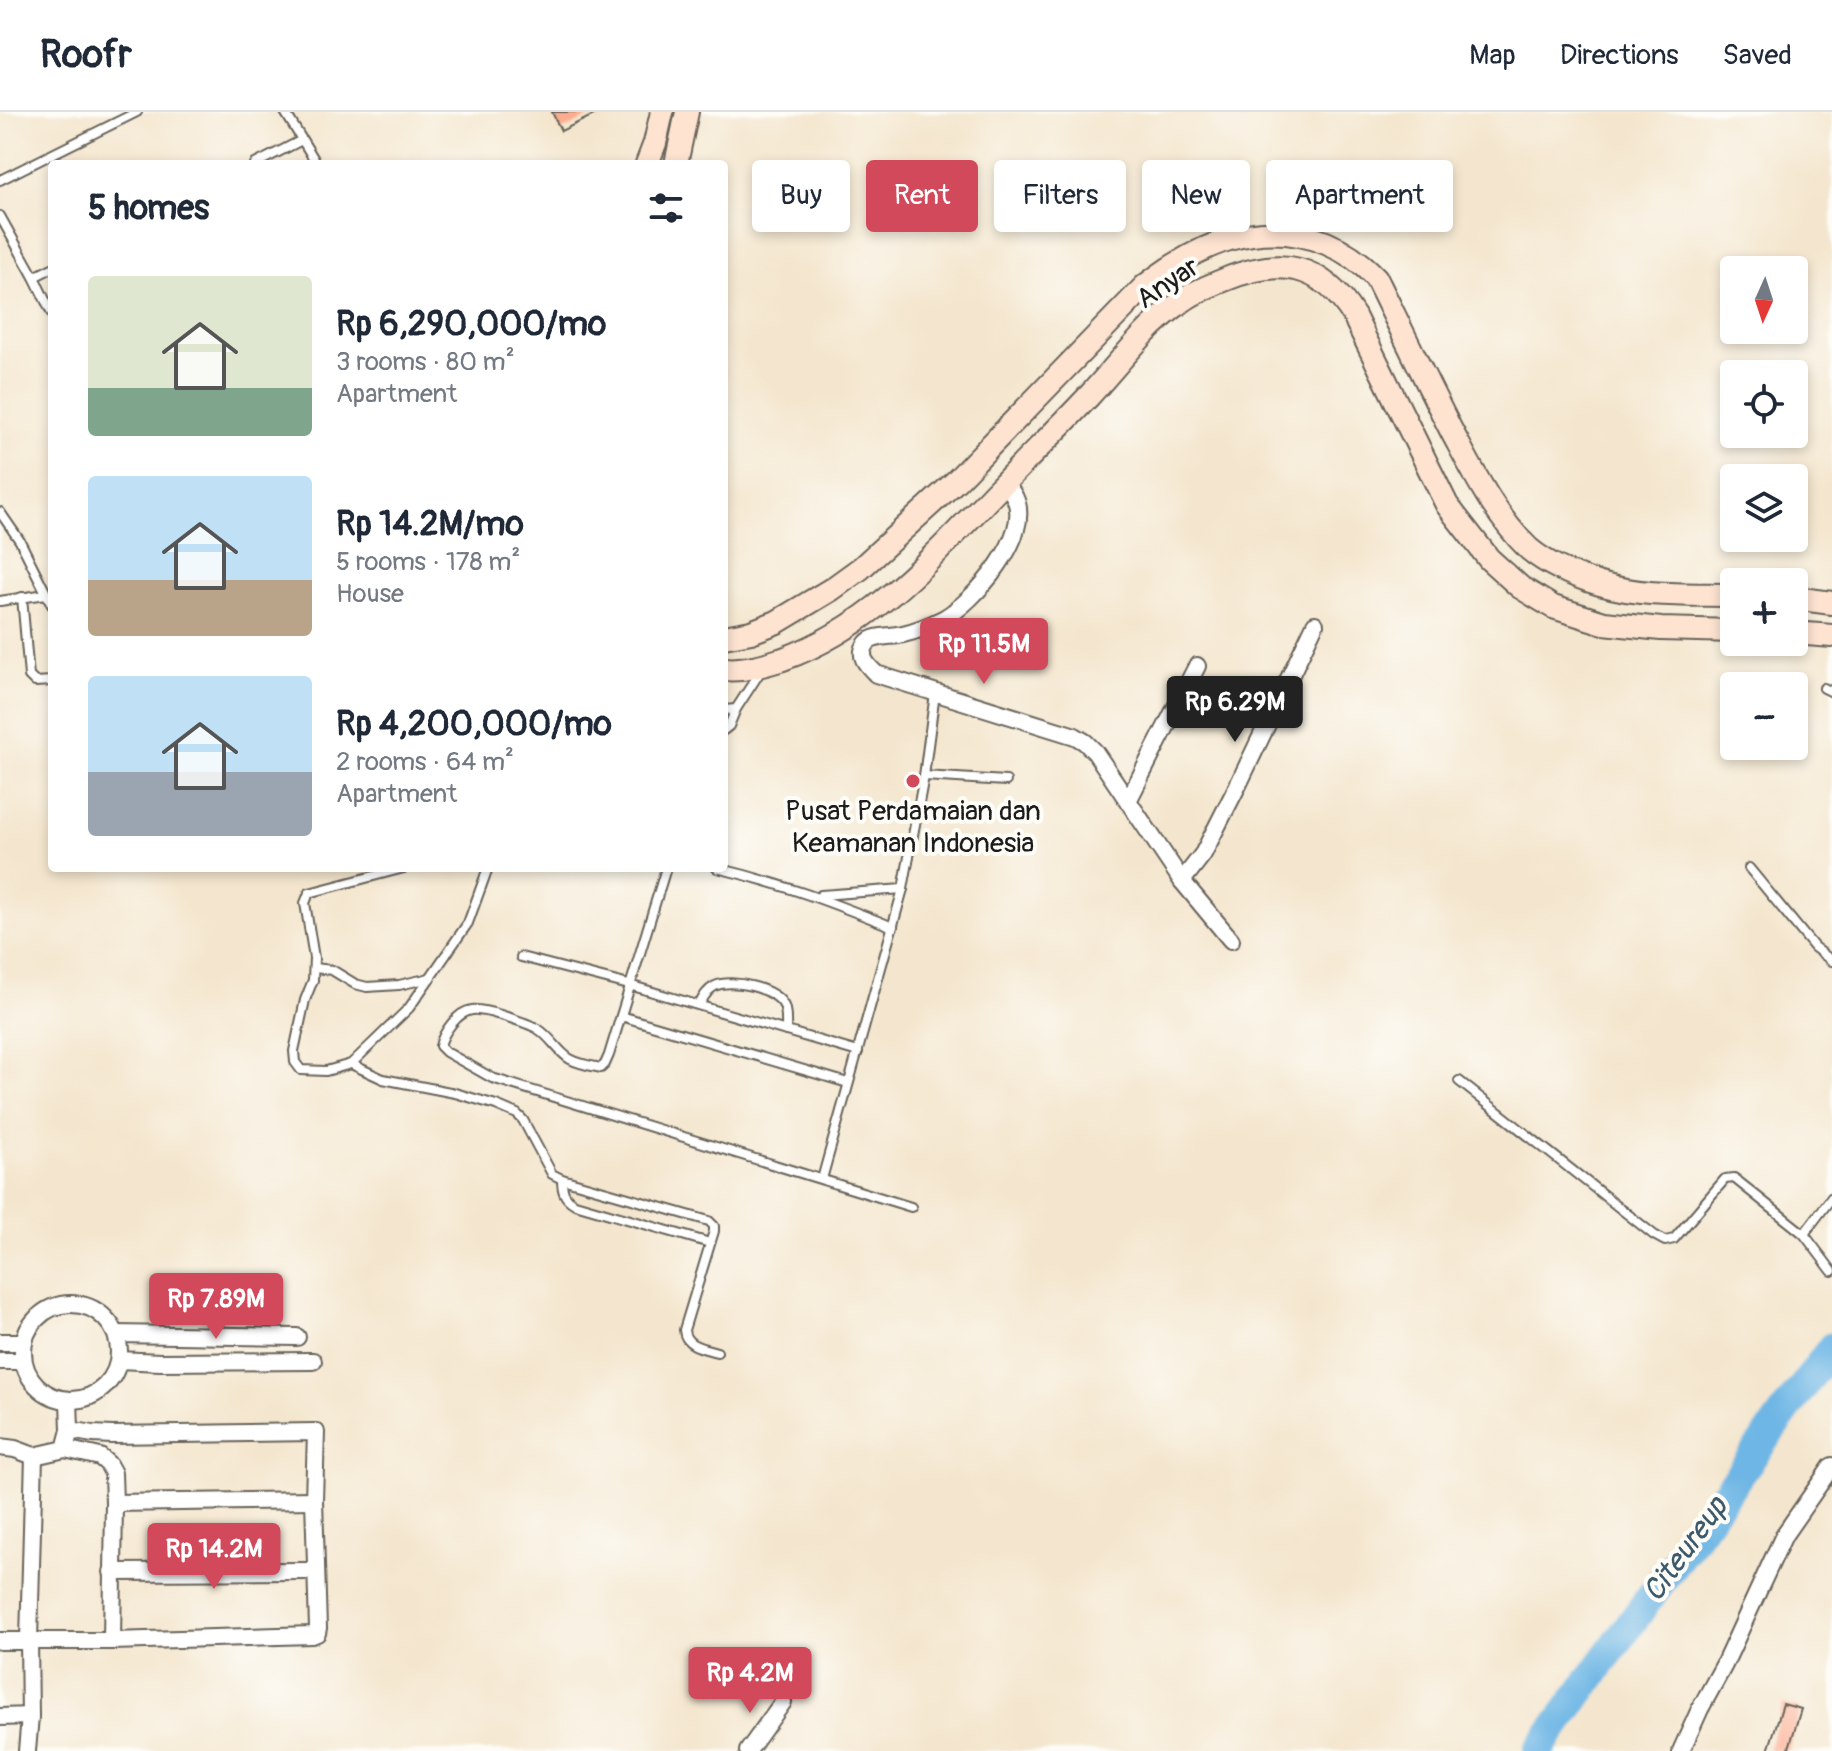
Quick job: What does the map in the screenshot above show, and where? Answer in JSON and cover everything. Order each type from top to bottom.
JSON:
[{"type":"street","points":[[648,160],[662,112]]},
{"type":"street","points":[[677,160],[687,112]]},
{"type":"street","name":"Anyar","points":[[728,636],[777,622],[861,568],[956,481],[1135,296],[1167,269],[1197,252],[1259,232],[1290,233],[1313,238],[1357,258],[1376,278],[1478,480],[1499,514],[1531,551],[1575,574],[1615,588],[1660,594],[1720,595]]},
{"type":"street","name":"Anyar","points":[[728,669],[763,666],[821,643],[893,594],[932,560],[1144,334],[1180,302],[1238,274],[1283,267],[1301,270],[1330,285],[1345,301],[1447,505],[1489,559],[1520,587],[1553,607],[1604,623],[1720,631]]},
{"type":"street","points":[[956,481],[981,507]]},
{"type":"street","points":[[1004,483],[1018,506],[1014,534],[1005,556],[974,595],[944,618],[904,634],[872,639],[862,654],[864,662],[876,674],[1075,736],[1095,752],[1182,881],[1231,940]]},
{"type":"street","points":[[1808,600],[1832,603]]},
{"type":"street","points":[[1182,881],[1203,854],[1315,624]]},
{"type":"street","points":[[1808,634],[1832,636]]},
{"type":"street","points":[[1128,801],[1197,666]]},
{"type":"street","points":[[76,1305],[89,1308],[109,1323],[116,1334],[119,1360],[110,1381],[92,1396],[69,1400],[53,1397],[40,1389],[29,1376],[23,1361],[24,1342],[31,1325],[40,1315],[51,1308],[76,1305]]},
{"type":"street","points":[[116,1334],[297,1337]]},
{"type":"street","points":[[0,1342],[24,1342]]},
{"type":"street","points":[[119,1360],[313,1361]]},
{"type":"street","points":[[0,1361],[23,1361]]},
{"type":"street","points":[[65,1449],[70,1430],[69,1400]]},
{"type":"street","points":[[0,1641],[112,1641],[317,1633],[316,1432],[112,1435],[70,1430]]},
{"type":"street","points":[[0,1447],[34,1456],[65,1449],[100,1457],[108,1464],[113,1473],[114,1503],[112,1641]]},
{"type":"street","points":[[27,1751],[34,1456]]},
{"type":"street","points":[[1681,1751],[1784,1535],[1832,1466]]},
{"type":"street","points":[[114,1503],[314,1500]]},
{"type":"street","points":[[112,1572],[316,1571]]},
{"type":"street","points":[[748,1751],[783,1702]]},
{"type":"street","points":[[0,1717],[30,1716]]},
{"type":"lane","points":[[0,180],[137,112]]},
{"type":"lane","points":[[285,112],[314,160]]},
{"type":"lane","points":[[263,160],[302,140]]},
{"type":"lane","points":[[0,216],[48,306]]},
{"type":"lane","points":[[34,277],[48,270]]},
{"type":"lane","points":[[0,512],[20,541],[48,598]]},
{"type":"lane","points":[[0,601],[46,594]]},
{"type":"lane","points":[[22,597],[29,676],[35,682],[48,681]]},
{"type":"lane","points":[[728,727],[763,666]]},
{"type":"lane","points":[[822,1179],[903,889],[924,776],[935,692]]},
{"type":"lane","points":[[728,710],[736,709]]},
{"type":"lane","points":[[924,776],[1006,781]]},
{"type":"lane","points":[[1749,868],[1814,947],[1832,961]]},
{"type":"lane","points":[[728,871],[816,896],[893,927]]},
{"type":"lane","points":[[389,872],[309,893],[306,897],[314,968],[295,1041],[295,1062],[301,1070],[326,1071],[351,1064],[409,1008],[468,923],[487,872]]},
{"type":"lane","points":[[665,872],[609,1055],[601,1068],[567,1058],[548,1036],[528,1024],[480,1010],[464,1012],[447,1030],[440,1046],[492,1078],[911,1207]]},
{"type":"lane","points":[[816,896],[903,889]]},
{"type":"lane","points":[[521,957],[858,1052]]},
{"type":"lane","points":[[314,968],[332,970],[355,984],[367,987],[399,985],[431,978]]},
{"type":"lane","points":[[699,1005],[713,987],[727,982],[764,990],[783,1004],[786,1031]]},
{"type":"lane","points":[[621,1016],[848,1083]]},
{"type":"lane","points":[[351,1064],[383,1079],[455,1093],[509,1110],[523,1120],[552,1174],[709,1221],[714,1231],[684,1337],[689,1343],[717,1352]]},
{"type":"lane","points":[[1459,1081],[1665,1241],[1674,1239],[1725,1179],[1734,1178],[1804,1234],[1832,1271]]},
{"type":"lane","points":[[562,1179],[562,1191],[570,1201],[710,1243]]},
{"type":"lane","points":[[621,1218],[627,1197]]},
{"type":"lane","points":[[1804,1234],[1832,1197]]},
{"type":"building","points":[[552,112],[600,112],[561,131]]},
{"type":"building","points":[[1783,1704],[1801,1709],[1788,1751],[1768,1751]]},
{"type":"waterway","name":"Citeureup","points":[[1538,1751],[1832,1347]]},
{"type":"place","name":"Pusat Perdamaian dan Keamanan Indonesia","points":[[913,781]]}]
